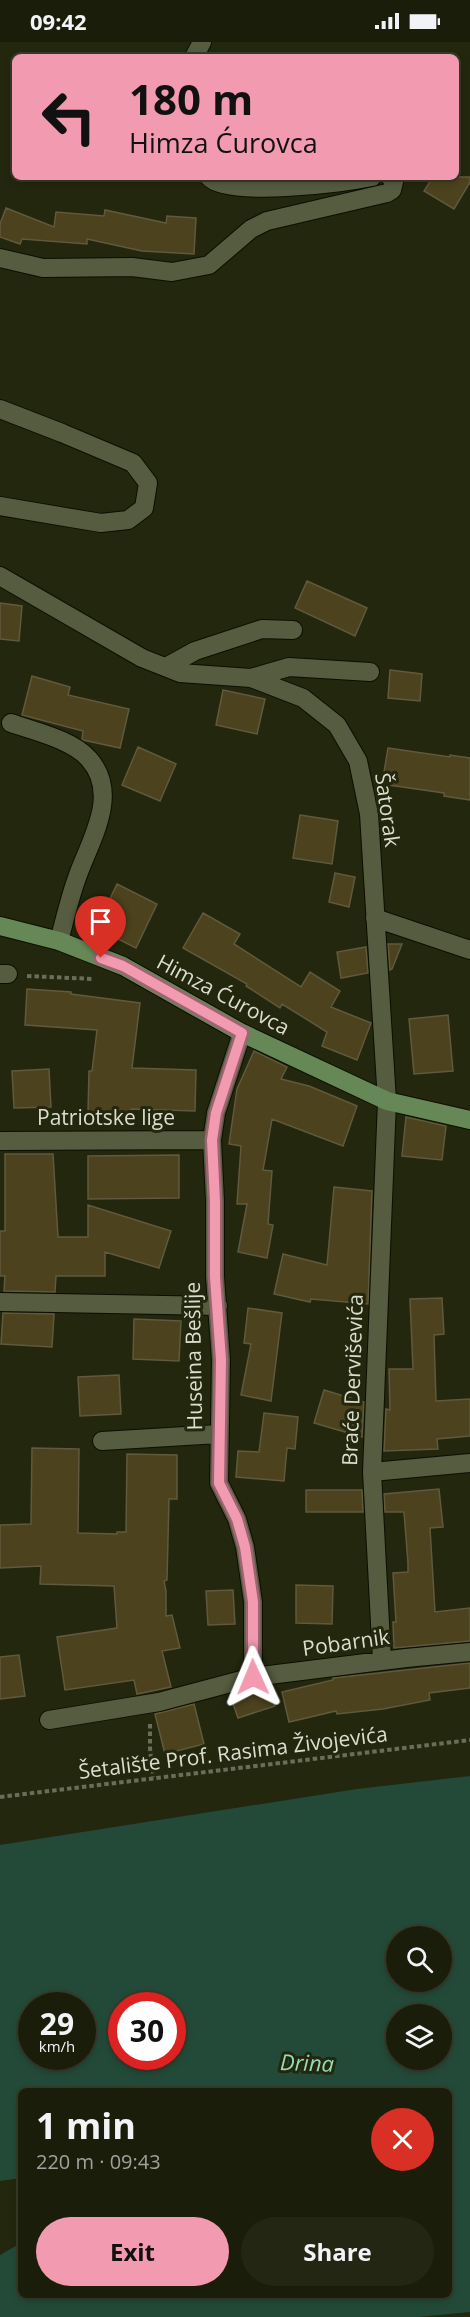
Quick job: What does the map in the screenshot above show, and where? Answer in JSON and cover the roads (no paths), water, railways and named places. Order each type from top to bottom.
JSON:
[{"type":"main road","name":"Himza Ćurovca","points":[[0,926],[59,941],[123,966],[242,1033],[387,1101],[470,1120]]},
{"type":"street","points":[[212,180],[220,185],[243,187],[338,184],[357,180]]},
{"type":"street","points":[[0,258],[42,268],[132,267],[172,272],[209,265],[251,229],[267,221],[387,193],[392,190],[392,180]]},
{"type":"street","points":[[0,409],[133,464],[148,483],[144,508],[128,520],[101,523],[0,507]]},
{"type":"street","name":"Šatorak","points":[[0,576],[141,657],[180,673],[251,678],[303,698],[338,725],[358,762],[369,814],[387,1101]]},
{"type":"street","points":[[166,667],[195,651],[262,629],[293,630]]},
{"type":"street","points":[[251,678],[289,667],[370,672]]},
{"type":"street","points":[[11,723],[60,739],[89,758],[102,780],[101,817],[78,876],[59,941]]},
{"type":"street","points":[[375,918],[470,950]]},
{"type":"street","name":"Huseina Bešlije","points":[[242,1033],[216,1113],[212,1140],[215,1277],[221,1360],[219,1483],[237,1519],[245,1547],[251,1591],[253,1677]]},
{"type":"street","name":"Braće Derviševića","points":[[382,1661],[372,1472],[387,1101]]},
{"type":"street","name":"Patriotske lige","points":[[0,1141],[212,1140]]},
{"type":"street","points":[[0,1302],[218,1306]]},
{"type":"street","points":[[102,1441],[219,1434]]},
{"type":"street","points":[[372,1472],[470,1463]]},
{"type":"street","name":"Pobarnik","points":[[49,1720],[159,1702],[253,1677],[470,1652]]},
{"type":"water","name":"Drina","points":[[470,1776],[470,2312],[418,2317],[0,2317],[0,2255],[18,2245],[18,2298],[452,2298],[452,2088],[18,2088],[18,2178],[0,2181],[0,1845],[357,1789]]}]
